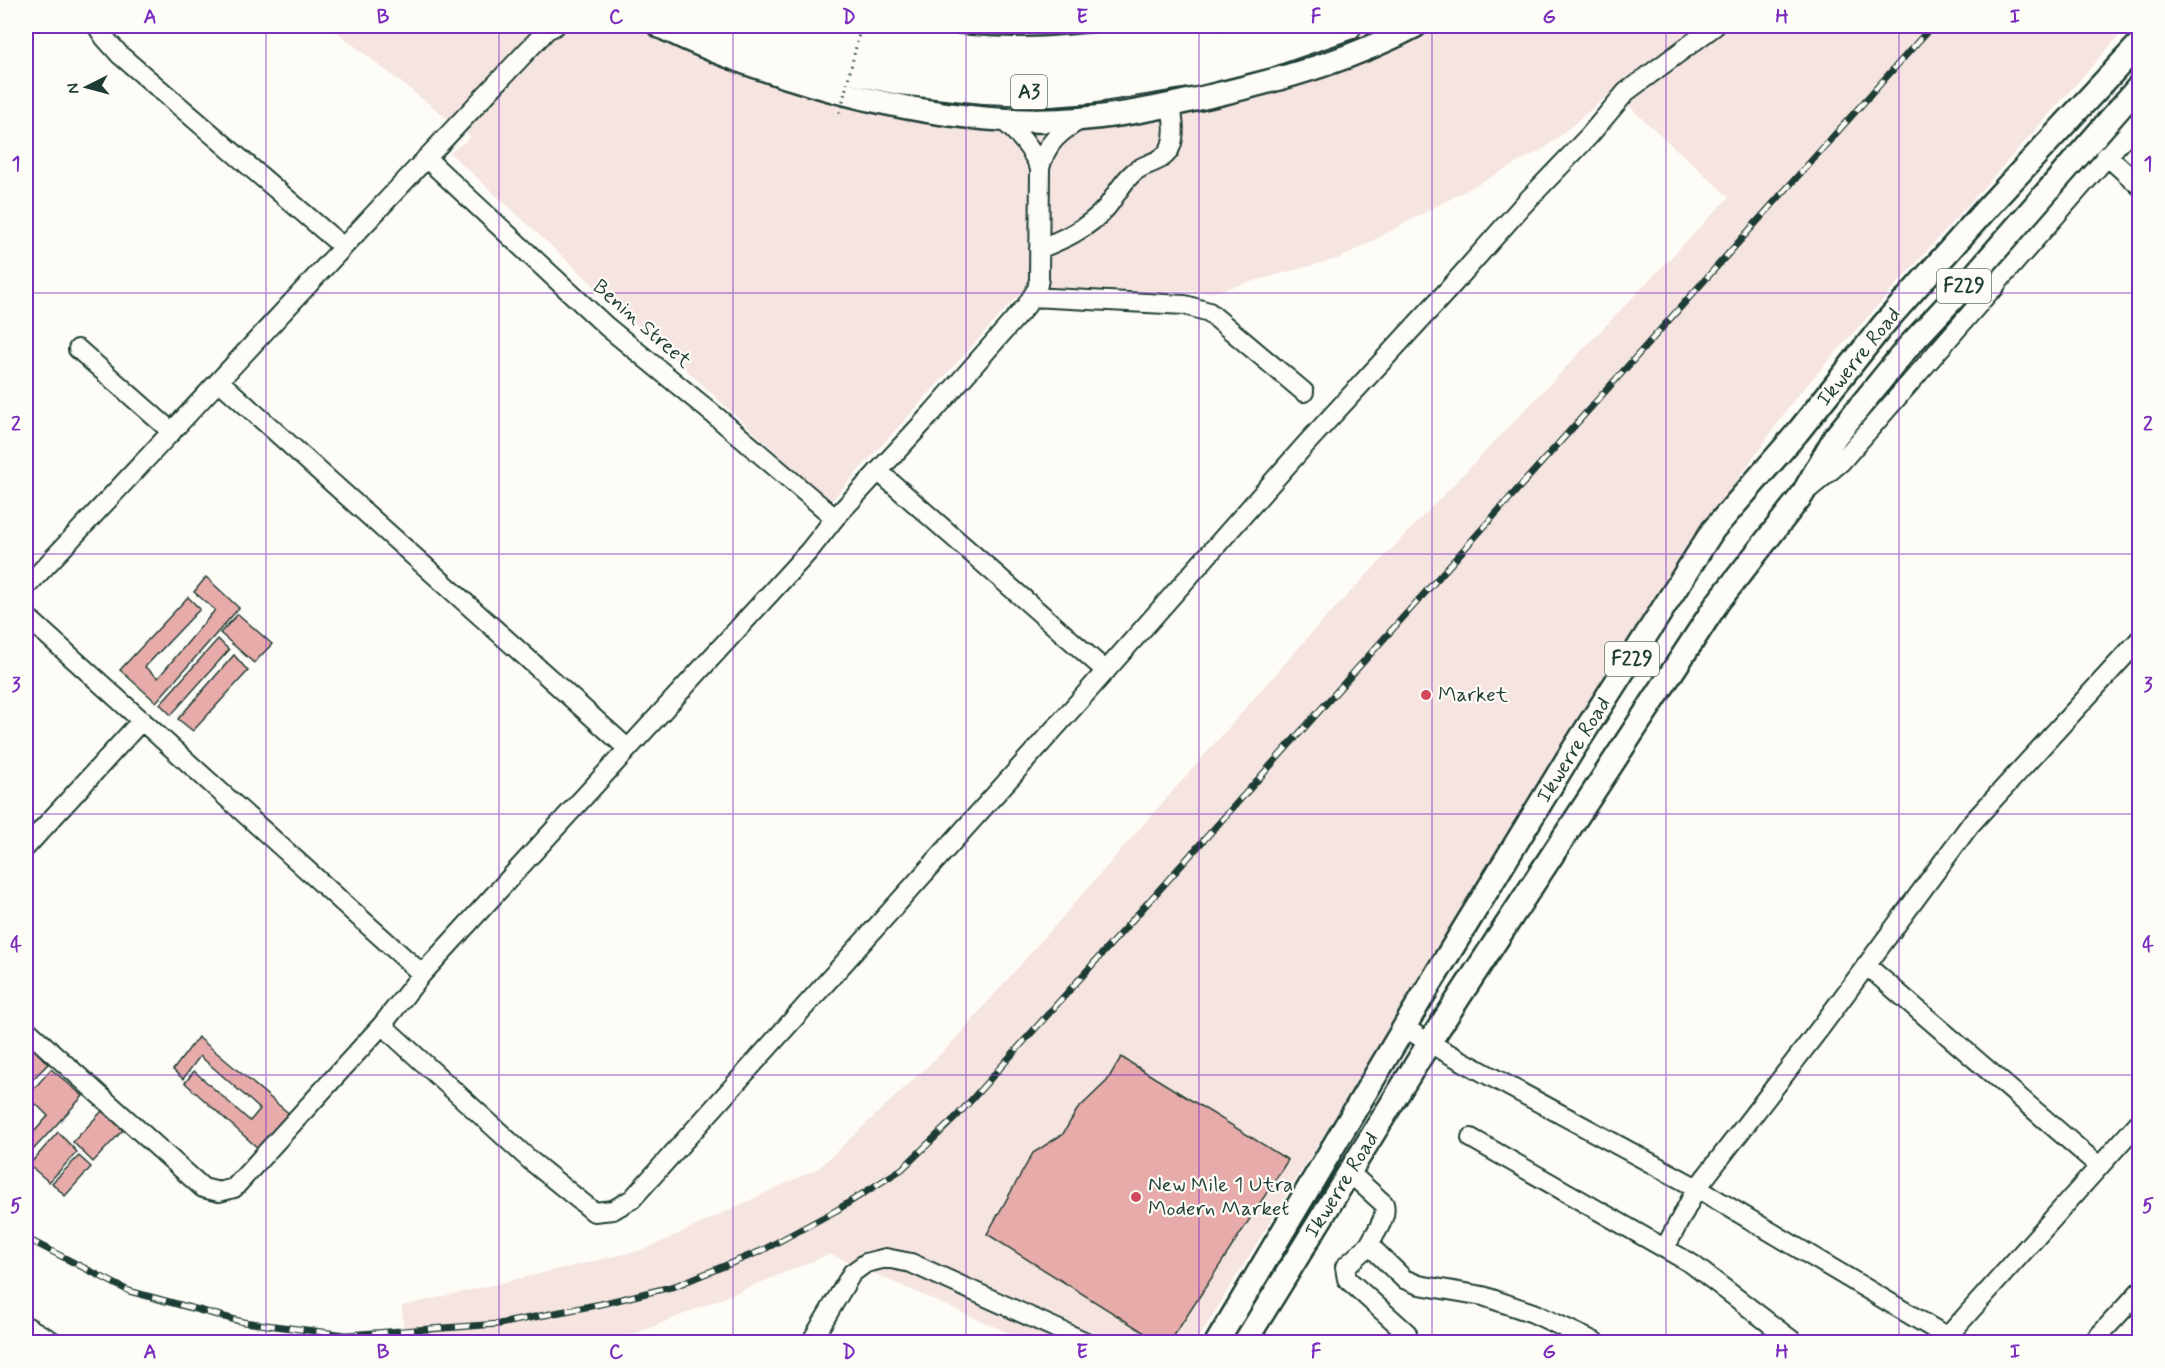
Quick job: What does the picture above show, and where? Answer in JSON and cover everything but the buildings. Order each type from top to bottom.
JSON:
[{"type":"highway","name":"A3","points":[[711,26],[767,49],[828,66],[899,81],[984,90],[1051,93],[1125,85],[1194,73],[1266,55],[1348,26]]},
{"type":"highway","name":"A3","points":[[775,26],[806,37],[862,51],[930,63],[1049,69],[1121,63],[1190,51],[1252,37],[1284,26]]},
{"type":"main road","points":[[659,26],[738,60],[792,79],[897,104],[1002,120],[1082,119],[1172,105],[1323,66],[1382,43],[1415,26]]},
{"type":"main road","points":[[844,26],[943,44],[1013,49],[1136,40],[1213,26]]},
{"type":"main road","name":"Ikwerre Road","points":[[1217,1342],[1404,1027],[1571,753],[1713,530],[1797,434],[1883,325],[2139,43]]},
{"type":"main road","name":"F229","points":[[1802,495],[1835,437],[1908,347],[1963,288],[2139,86]]},
{"type":"main road","points":[[1963,288],[1993,286]]},
{"type":"main road","points":[[1883,325],[1908,347]]},
{"type":"main road","name":"Ikwerre Road","points":[[1245,1342],[1429,1043],[1718,602],[1802,495]]},
{"type":"street","points":[[97,26],[120,55],[342,246]]},
{"type":"street","points":[[382,1025],[531,1161],[594,1212],[614,1210],[632,1199],[1106,671],[1306,444],[1626,92],[1715,26]]},
{"type":"street","points":[[26,586],[172,432],[342,246],[551,27]]},
{"type":"street","points":[[1039,249],[1073,235],[1106,208],[1121,184],[1137,169],[1167,154],[1174,132],[1172,105]]},
{"type":"street","points":[[26,1029],[204,1188],[219,1192],[234,1188],[382,1025],[422,974],[809,551],[834,518],[990,347],[1032,297],[1039,279],[1040,168],[1043,156],[1050,143],[1063,129],[1082,119]]},
{"type":"street","name":"Ikwerre Road","points":[[1802,495],[1841,462],[2139,119]]},
{"type":"street","points":[[1002,120],[1023,140],[1033,153],[1040,168]]},
{"type":"street","points":[[2106,155],[2139,186]]},
{"type":"street","name":"Benin Street","points":[[426,158],[606,326],[834,518]]},
{"type":"street","points":[[1032,297],[1185,306],[1209,312],[1304,392]]},
{"type":"street","points":[[78,349],[172,432]]},
{"type":"street","points":[[219,381],[627,748]]},
{"type":"street","points":[[878,471],[1106,671]]},
{"type":"street","points":[[26,616],[422,974]]},
{"type":"street","points":[[1665,1248],[1697,1188],[1970,825],[2139,639]]},
{"type":"street","points":[[26,847],[142,720]]},
{"type":"street","points":[[1866,965],[2099,1166]]},
{"type":"street","points":[[1404,1027],[1429,1043],[1697,1188],[1952,1340],[2139,1121]]},
{"type":"street","points":[[1471,1138],[1692,1264],[1794,1342]]},
{"type":"street","points":[[1350,1173],[1384,1204],[1386,1210],[1369,1245],[1345,1267],[1347,1279],[1407,1333]]},
{"type":"street","points":[[1369,1245],[1404,1279],[1419,1286],[1483,1296],[1533,1313],[1595,1342]]},
{"type":"street","points":[[811,1342],[852,1273],[866,1263],[886,1258],[911,1263],[1086,1342]]},
{"type":"street","points":[[2093,1342],[2139,1291]]},
{"type":"street","points":[[26,1326],[54,1342]]},
{"type":"path","points":[[840,113],[861,26]]},
{"type":"shaded area","name":"Market","points":[[329,26],[2128,26],[1796,397],[1658,593],[1196,1342],[1029,1342],[830,1254],[615,1342],[404,1342],[402,1306],[646,1249],[819,1168],[949,1046],[1317,627],[1729,197],[1634,111],[1617,88],[1545,148],[1340,258],[1213,292],[1023,290],[830,502],[450,153],[471,137]]},
{"type":"railway","points":[[26,1238],[129,1291],[243,1322],[346,1335],[499,1324],[601,1304],[675,1286],[761,1251],[837,1210],[902,1169],[957,1116],[1932,26]]},
{"type":"place","name":"Market","points":[[1426,695]]},
{"type":"place","name":"New Mile 1 Utra Modern Market","points":[[1136,1197]]}]
